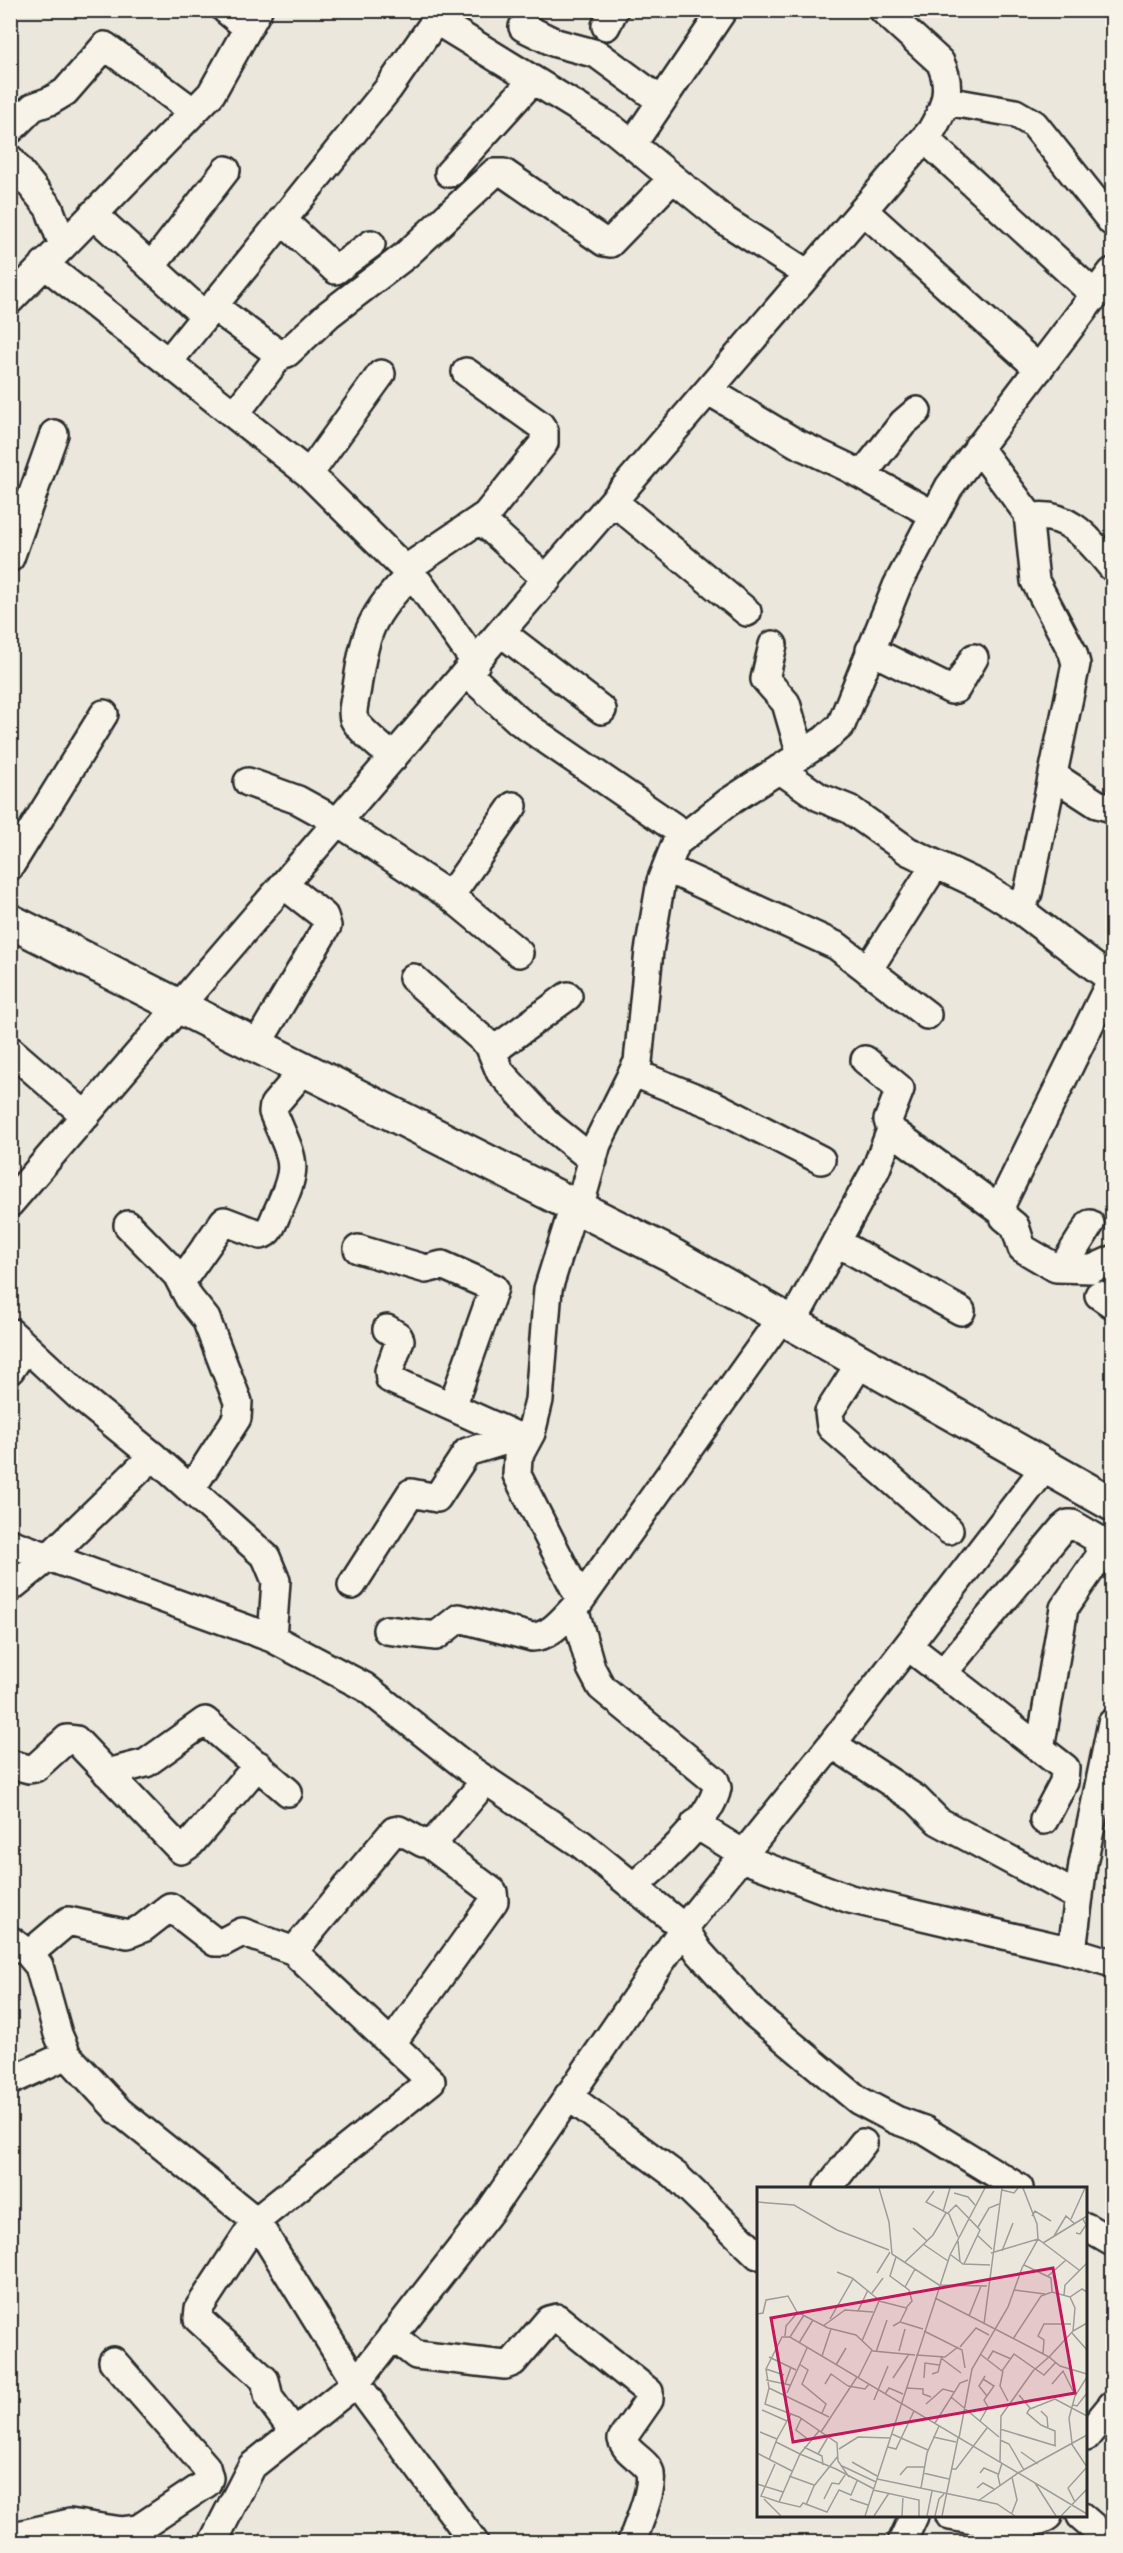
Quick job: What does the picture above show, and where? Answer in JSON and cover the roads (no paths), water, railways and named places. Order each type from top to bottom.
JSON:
[{"type":"main road","points":[[10,921],[668,1253],[1113,1504]]},
{"type":"street","points":[[10,300],[211,94],[253,19],[226,10]]},
{"type":"street","points":[[632,145],[723,10]]},
{"type":"street","points":[[10,1203],[925,139],[943,111],[946,101],[948,87],[940,62],[883,10]]},
{"type":"street","points":[[169,361],[388,89],[440,16],[505,62],[613,129],[724,219],[808,274]]},
{"type":"street","points":[[505,62],[528,19],[556,43],[597,54],[661,101]]},
{"type":"street","points":[[10,130],[33,107],[65,92],[105,46],[194,112]]},
{"type":"street","points":[[449,173],[533,80]]},
{"type":"street","points":[[946,101],[1015,113],[1034,124],[1113,222]]},
{"type":"street","points":[[925,139],[1096,296]]},
{"type":"street","points":[[10,159],[49,208],[53,255],[169,361],[309,474],[408,572],[471,668],[519,721],[685,835]]},
{"type":"street","points":[[151,267],[226,170]]},
{"type":"street","points":[[235,414],[280,355],[287,353],[337,308],[406,255],[494,172],[504,173],[604,242],[610,243],[673,178]]},
{"type":"street","points":[[863,210],[1039,369]]},
{"type":"street","points":[[93,214],[151,267],[209,311],[280,355]]},
{"type":"street","points":[[282,220],[336,270],[371,244]]},
{"type":"street","points":[[352,1585],[411,1493],[416,1492],[437,1498],[466,1452],[518,1437],[536,1417],[548,1289],[597,1144],[634,1073],[641,1047],[649,951],[666,868],[676,843],[824,740],[841,725],[897,586],[949,487],[1113,272]]},
{"type":"street","points":[[393,758],[359,725],[353,712],[362,653],[369,631],[383,602],[408,572],[494,506],[544,443],[545,436],[540,425],[466,372]]},
{"type":"street","points":[[309,474],[381,374]]},
{"type":"street","points":[[709,391],[796,443],[862,475],[934,515]]},
{"type":"street","points":[[862,475],[903,423],[917,411]]},
{"type":"street","points":[[10,558],[54,434]]},
{"type":"street","points":[[978,447],[1023,505],[1029,518],[1035,581],[1073,653],[1076,664],[1028,894],[1019,909]]},
{"type":"street","points":[[614,502],[747,612]]},
{"type":"street","points":[[1029,518],[1052,516],[1076,528],[1113,567]]},
{"type":"street","points":[[480,519],[547,580]]},
{"type":"street","points":[[501,633],[602,710]]},
{"type":"street","points":[[773,645],[765,679],[786,703],[790,762],[810,791],[849,809],[908,851],[964,876],[1019,909],[1111,978],[1001,1206],[1001,1211]]},
{"type":"street","points":[[870,650],[951,690],[956,689],[974,658]]},
{"type":"street","points":[[10,866],[104,714]]},
{"type":"street","points":[[1054,776],[1097,804],[1113,808]]},
{"type":"street","points":[[248,782],[298,800],[339,822],[450,896],[519,953]]},
{"type":"street","points":[[450,896],[513,806]]},
{"type":"street","points":[[868,970],[935,865]]},
{"type":"street","points":[[666,868],[832,943],[927,1016]]},
{"type":"street","points":[[256,1046],[327,926],[324,916],[284,885]]},
{"type":"street","points":[[412,978],[493,1051],[500,1072],[548,1124],[593,1160]]},
{"type":"street","points":[[493,1051],[568,996]]},
{"type":"street","points":[[10,1050],[86,1116]]},
{"type":"street","points":[[865,1060],[900,1089],[888,1120],[891,1130],[1001,1211],[1015,1226],[1022,1248],[1052,1267],[1092,1269],[1113,1260]]},
{"type":"street","points":[[181,1281],[224,1221],[261,1235],[270,1228],[292,1182],[294,1171],[273,1112],[274,1105],[304,1070]]},
{"type":"street","points":[[634,1073],[714,1105],[821,1160]]},
{"type":"street","points":[[387,1630],[436,1636],[459,1618],[539,1637],[551,1631],[577,1603],[787,1320],[836,1242],[876,1169],[891,1130]]},
{"type":"street","points":[[1063,1267],[1090,1224]]},
{"type":"street","points":[[128,1225],[181,1281],[189,1298],[209,1324],[239,1411],[191,1489]]},
{"type":"street","points":[[836,1242],[961,1311]]},
{"type":"street","points":[[358,1249],[426,1269],[442,1265],[494,1288],[452,1407]]},
{"type":"street","points":[[387,1329],[400,1340],[388,1371],[390,1379],[518,1437]]},
{"type":"street","points":[[10,1370],[18,1340],[78,1395],[153,1456],[266,1557],[276,1581],[272,1638]]},
{"type":"street","points":[[861,1362],[829,1412],[831,1427],[949,1530]]},
{"type":"street","points":[[518,1437],[517,1475],[577,1603],[591,1668],[601,1687],[715,1781],[716,1796],[695,1824],[669,1856],[633,1887]]},
{"type":"street","points":[[10,1588],[50,1556],[153,1456]]},
{"type":"street","points":[[213,2542],[252,2466],[356,2383],[490,2211],[684,1928],[832,1744],[1046,1466]]},
{"type":"street","points":[[943,1673],[1062,1528],[1072,1524],[1096,1538],[1100,1552],[1098,1559],[1064,1608],[1040,1749]]},
{"type":"street","points":[[10,1543],[272,1638],[364,1687],[486,1780],[581,1844],[684,1928],[699,1952],[755,2014],[858,2100],[896,2120],[924,2130],[987,2181],[1014,2187]]},
{"type":"street","points":[[908,1646],[1065,1767],[1066,1775],[1044,1820]]},
{"type":"street","points":[[107,1773],[146,1763],[205,1721],[288,1792]]},
{"type":"street","points":[[1072,1951],[1083,1864],[1113,1723]]},
{"type":"street","points":[[10,1764],[29,1769],[35,1768],[67,1739],[72,1738],[181,1850],[190,1844],[258,1765]]},
{"type":"street","points":[[832,1744],[916,1799],[938,1821],[1079,1897]]},
{"type":"street","points":[[429,1844],[435,1841],[486,1780]]},
{"type":"street","points":[[695,1824],[741,1855],[850,1899],[1072,1951],[1113,1963]]},
{"type":"street","points":[[297,1952],[301,1941],[394,1831],[399,1830],[429,1844],[493,1892],[494,1901],[392,2043]]},
{"type":"street","points":[[294,2432],[268,2398],[265,2380],[198,2319],[199,2308],[256,2222],[430,2084],[430,2078],[297,1952],[242,1932],[223,1942],[215,1942],[170,1907],[143,1928],[128,1934],[68,1921],[20,1947],[41,1973],[58,2034],[67,2055],[118,2111],[256,2222],[356,2383],[474,2542]]},
{"type":"street","points":[[10,2081],[67,2055]]},
{"type":"street","points":[[568,2096],[675,2175],[757,2252]]},
{"type":"street","points":[[829,2187],[863,2143]]},
{"type":"street","points":[[1087,2228],[1113,2242]]},
{"type":"street","points":[[392,2336],[416,2355],[505,2365],[513,2362],[549,2320],[557,2318],[649,2392],[650,2400],[622,2439],[626,2449],[648,2468],[652,2479],[632,2542]]},
{"type":"street","points":[[10,2537],[70,2523],[122,2531],[138,2529],[207,2483],[209,2478],[206,2467],[113,2361]]},
{"type":"street","points":[[1087,2436],[1113,2405]]},
{"type":"street","points":[[902,2542],[914,2517]]},
{"type":"street","points":[[956,2517],[988,2522],[1035,2522],[1046,2517]]},
{"type":"street","points":[[1082,2517],[1111,2542]]}]
